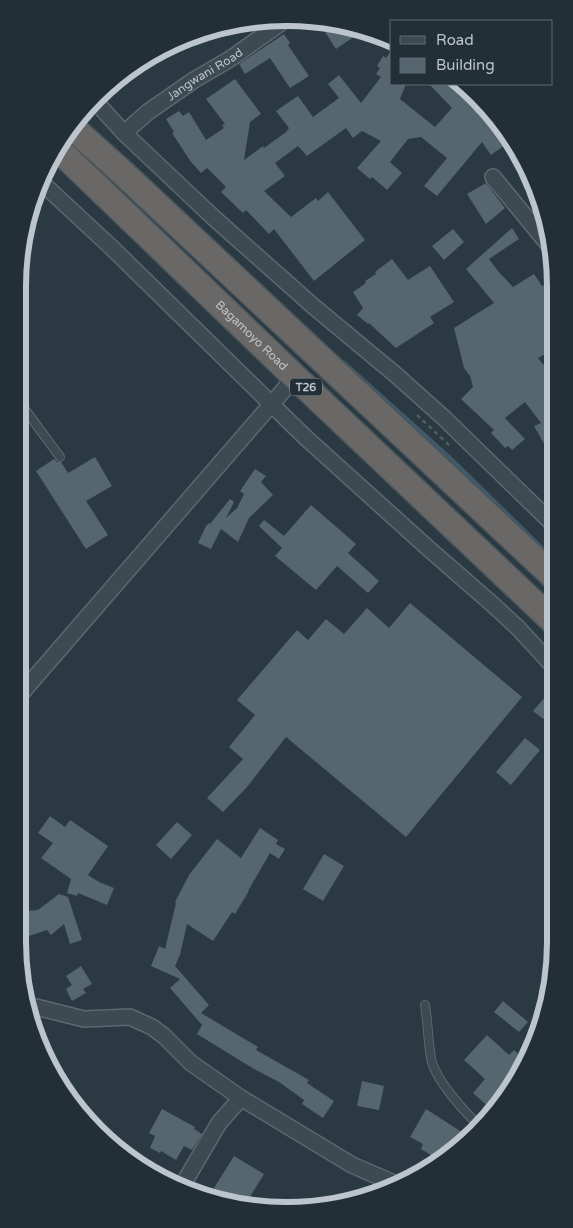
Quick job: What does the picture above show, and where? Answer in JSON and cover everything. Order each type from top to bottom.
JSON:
[{"type":"highway","name":"T26","points":[[77,132],[547,570]]},
{"type":"highway","name":"Bagamoyo Road","points":[[63,154],[547,615]]},
{"type":"street","name":"Jangwani Road","points":[[124,133],[148,112],[276,27]]},
{"type":"street","points":[[99,106],[124,133],[214,218],[284,281],[444,418],[547,518]]},
{"type":"street","points":[[493,177],[542,237]]},
{"type":"street","points":[[46,187],[112,247],[222,354],[270,404],[422,543],[491,602],[547,659]]},
{"type":"street","points":[[26,688],[295,377]]},
{"type":"street","points":[[34,1006],[84,1018],[130,1017],[152,1027],[164,1036],[191,1063],[240,1098],[352,1165],[389,1181]]},
{"type":"street","points":[[185,1181],[219,1123],[240,1098]]},
{"type":"lane","points":[[26,411],[60,457]]},
{"type":"lane","points":[[425,1005],[434,1069],[467,1115],[475,1122]]},
{"type":"building","points":[[328,30],[356,36],[336,49],[325,32]]},
{"type":"building","points":[[284,34],[290,43],[288,45],[309,76],[290,88],[270,58],[245,74],[239,64]]},
{"type":"building","points":[[390,53],[390,85],[406,85],[400,99],[435,127],[452,108],[430,85],[451,85],[471,102],[505,145],[491,155],[482,142],[437,196],[424,186],[447,158],[421,137],[408,139],[390,162],[402,173],[387,190],[372,177],[370,179],[357,168],[381,141],[362,131],[353,138],[346,128],[307,156],[298,146],[275,163],[285,176],[264,191],[291,217],[316,198],[318,201],[328,192],[365,240],[314,281],[274,229],[269,234],[246,210],[243,213],[221,192],[226,187],[207,168],[201,173],[191,162],[172,133],[174,132],[166,119],[179,111],[183,116],[189,112],[206,140],[224,128],[222,125],[225,124],[206,99],[235,79],[261,114],[250,122],[244,160],[286,132],[289,128],[276,111],[298,96],[313,117],[339,98],[328,84],[339,75],[361,103],[381,77],[376,74],[380,68],[377,66],[383,56],[386,58]]},
{"type":"building","points":[[486,183],[505,208],[486,224],[467,194]]},
{"type":"building","points":[[512,228],[519,239],[489,259],[513,287],[534,274],[542,286],[547,283],[547,353],[538,358],[547,369],[546,447],[534,426],[541,423],[525,402],[505,418],[525,439],[512,450],[508,446],[505,448],[491,433],[494,430],[461,399],[473,387],[470,376],[464,368],[454,328],[494,303],[466,269]]},
{"type":"building","points":[[453,229],[464,242],[444,260],[432,246]]},
{"type":"building","points":[[392,259],[408,280],[430,266],[454,302],[430,317],[434,323],[396,348],[369,323],[357,315],[363,308],[353,292],[366,283],[365,281],[376,274],[375,272]]},
{"type":"building","points":[[95,457],[112,486],[86,501],[108,535],[86,549],[36,471],[54,459],[57,462],[61,462],[68,473]]},
{"type":"building","points":[[255,469],[266,476],[261,482],[273,495],[249,518],[238,542],[221,529],[211,549],[198,543],[206,526],[210,524],[230,499],[234,502],[226,518],[237,508],[244,494],[240,491]]},
{"type":"building","points":[[311,505],[356,544],[348,553],[379,581],[368,593],[337,566],[316,590],[275,556],[282,548],[259,526],[264,520],[284,536]]},
{"type":"building","points":[[410,603],[522,697],[406,837],[286,737],[247,787],[223,812],[207,798],[243,759],[229,747],[255,715],[237,700],[297,630],[308,640],[326,619],[344,634],[367,608],[389,628]]},
{"type":"building","points":[[545,697],[547,699],[547,721],[533,711]]},
{"type":"building","points":[[525,738],[540,750],[511,785],[496,772]]},
{"type":"building","points":[[50,816],[65,827],[70,820],[108,846],[88,875],[114,888],[107,905],[78,893],[77,896],[67,893],[71,879],[41,858],[53,843],[38,833]]},
{"type":"building","points":[[177,822],[192,835],[171,859],[156,845]]},
{"type":"building","points":[[260,828],[278,840],[276,844],[285,849],[279,859],[270,853],[235,914],[232,912],[213,941],[187,924],[180,955],[175,966],[209,1005],[201,1013],[258,1047],[256,1050],[309,1080],[307,1083],[334,1101],[323,1118],[302,1104],[304,1100],[279,1082],[197,1034],[202,1025],[170,988],[180,979],[151,966],[159,946],[165,949],[175,902],[189,875],[217,839],[241,858]]},
{"type":"building","points":[[324,854],[344,866],[323,901],[303,889]]},
{"type":"building","points":[[59,894],[68,897],[82,940],[70,944],[64,924],[51,935],[47,930],[29,936],[27,911],[38,910]]},
{"type":"building","points":[[81,966],[92,984],[83,989],[86,993],[72,1001],[66,989],[72,985],[66,976]]},
{"type":"building","points":[[503,1001],[528,1022],[519,1032],[494,1012]]},
{"type":"building","points":[[487,1035],[509,1055],[514,1050],[521,1056],[503,1086],[488,1106],[473,1093],[485,1079],[464,1060]]},
{"type":"building","points":[[362,1081],[384,1086],[379,1110],[357,1106]]},
{"type":"building","points":[[162,1109],[195,1127],[194,1129],[202,1134],[192,1150],[184,1146],[176,1160],[161,1151],[160,1153],[150,1148],[155,1136],[149,1133]]},
{"type":"building","points":[[426,1109],[463,1133],[433,1156],[421,1149],[423,1144],[410,1137]]},
{"type":"building","points":[[234,1156],[264,1174],[249,1199],[224,1194],[214,1188]]},
{"type":"waterway","points":[[344,363],[453,461],[547,553]]}]
